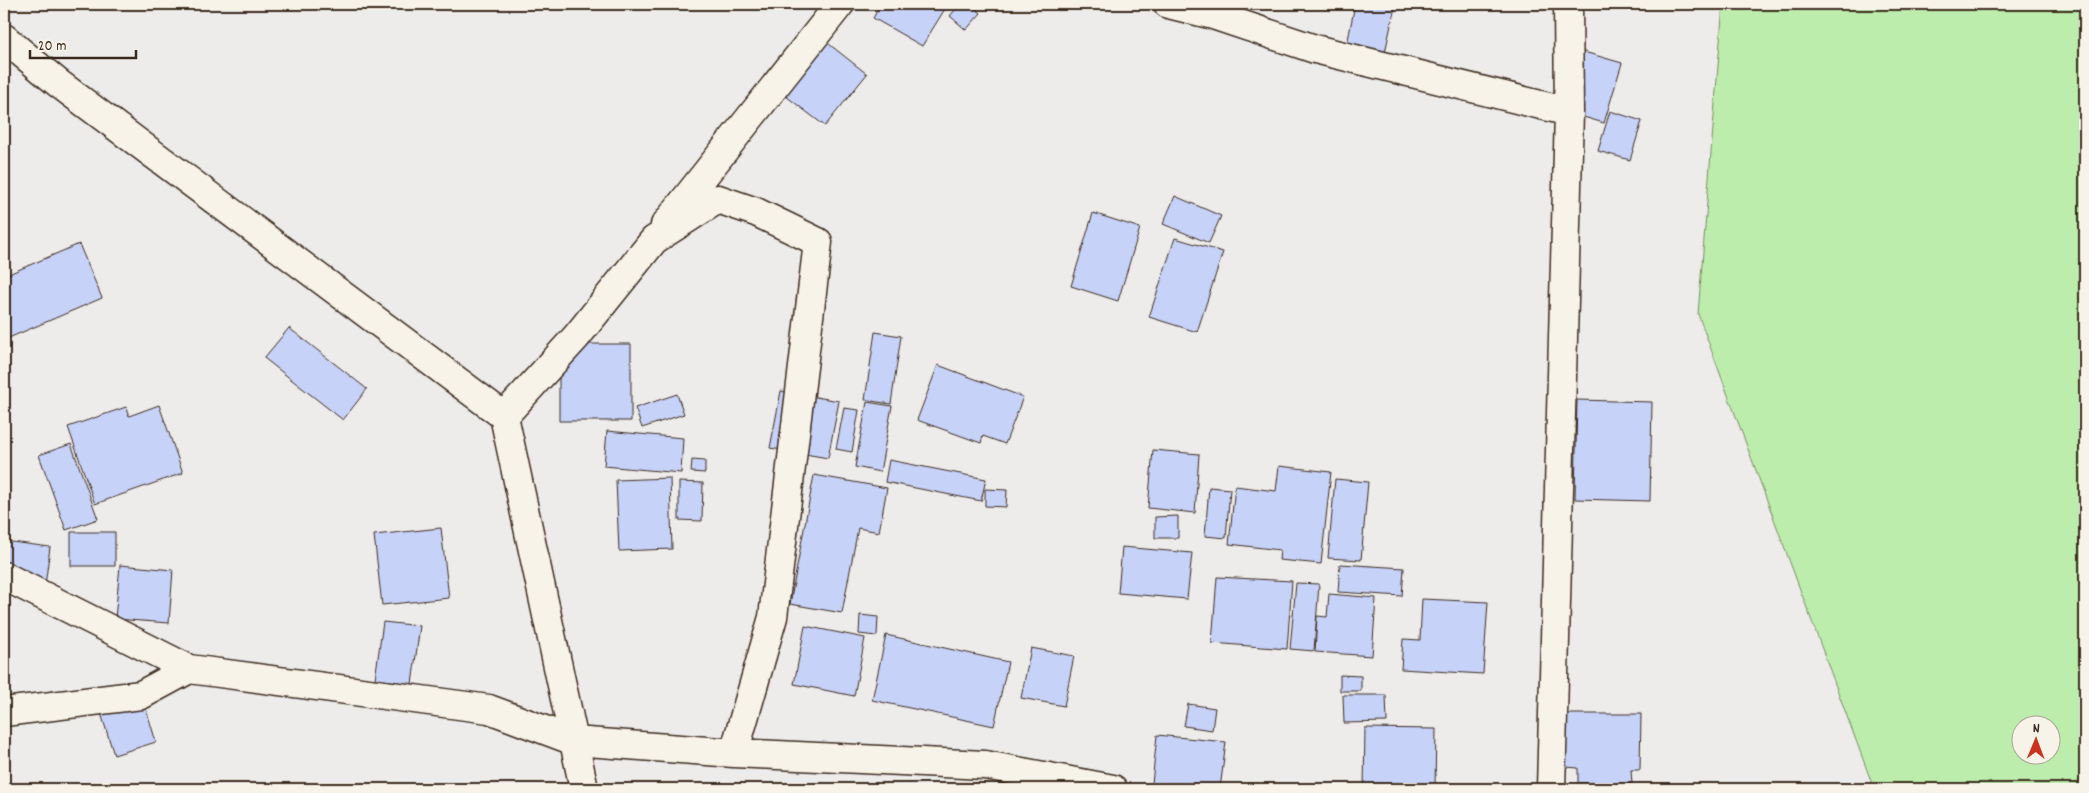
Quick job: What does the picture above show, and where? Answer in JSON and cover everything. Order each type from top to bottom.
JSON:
[{"type":"street","points":[[504,416],[577,336],[840,4]]},
{"type":"street","points":[[1168,4],[1213,15],[1315,49],[1569,112]]},
{"type":"street","points":[[1551,789],[1569,112],[1568,4]]},
{"type":"street","points":[[4,38],[58,83],[504,416],[584,789]]},
{"type":"street","points":[[654,240],[718,199],[756,212],[818,242],[773,617],[734,753]]},
{"type":"street","points":[[4,576],[189,669],[489,709],[574,741],[734,753],[985,765],[1113,789]]},
{"type":"street","points":[[4,712],[141,695],[189,669]]},
{"type":"green space","points":[[1723,4],[2085,4],[2085,789],[1874,789],[1698,314]]},
{"type":"building","points":[[881,4],[948,4],[922,46],[873,18]]},
{"type":"building","points":[[960,4],[970,4],[981,13],[966,30],[950,16]]},
{"type":"building","points":[[1355,4],[1378,4],[1395,7],[1384,57],[1346,50]]},
{"type":"building","points":[[820,37],[867,74],[825,126],[778,90]]},
{"type":"building","points":[[1567,47],[1622,63],[1604,123],[1549,107]]},
{"type":"building","points":[[1610,111],[1642,121],[1630,160],[1598,151]]},
{"type":"building","points":[[1175,196],[1221,216],[1209,243],[1163,224]]},
{"type":"building","points":[[1093,213],[1140,228],[1118,301],[1071,286]]},
{"type":"building","points":[[1175,238],[1223,252],[1197,332],[1149,317]]},
{"type":"building","points":[[79,244],[102,298],[4,340],[4,276]]},
{"type":"building","points":[[289,328],[367,389],[343,420],[264,358]]},
{"type":"building","points":[[875,332],[901,336],[891,404],[865,400]]},
{"type":"building","points":[[559,344],[631,344],[631,421],[559,421]]},
{"type":"building","points":[[938,365],[1023,397],[1005,444],[983,436],[981,443],[917,420]]},
{"type":"building","points":[[781,391],[839,401],[828,458],[770,448]]},
{"type":"building","points":[[677,394],[684,414],[642,428],[635,408]]},
{"type":"building","points":[[1577,400],[1652,402],[1650,501],[1575,499]]},
{"type":"building","points":[[867,402],[892,406],[880,472],[855,467]]},
{"type":"building","points":[[159,405],[183,473],[95,504],[68,427],[126,407],[129,416]]},
{"type":"building","points":[[844,408],[859,410],[852,452],[836,449]]},
{"type":"building","points":[[607,431],[683,438],[681,473],[604,466]]},
{"type":"building","points":[[71,444],[98,519],[66,530],[39,455]]},
{"type":"building","points":[[1153,450],[1199,454],[1195,513],[1148,508]]},
{"type":"building","points":[[692,460],[705,461],[705,473],[691,472]]},
{"type":"building","points":[[889,460],[986,479],[981,501],[885,482]]},
{"type":"building","points":[[1279,466],[1331,472],[1321,564],[1279,560],[1280,550],[1229,544],[1235,486],[1276,491]]},
{"type":"building","points":[[814,475],[887,488],[879,532],[858,528],[842,613],[790,604]]},
{"type":"building","points":[[670,478],[672,549],[619,551],[616,480]]},
{"type":"building","points":[[1335,479],[1368,482],[1361,560],[1328,558]]},
{"type":"building","points":[[679,482],[703,483],[702,521],[679,520]]},
{"type":"building","points":[[1209,487],[1230,489],[1226,538],[1205,536]]},
{"type":"building","points":[[985,489],[1007,490],[1006,507],[985,506]]},
{"type":"building","points":[[1178,516],[1178,538],[1155,538],[1155,517]]},
{"type":"building","points":[[441,528],[449,598],[382,605],[374,535]]},
{"type":"building","points":[[71,532],[115,532],[115,566],[71,566]]},
{"type":"building","points":[[4,541],[50,547],[45,586],[4,581]]},
{"type":"building","points":[[1122,547],[1192,553],[1187,599],[1118,593]]},
{"type":"building","points":[[1340,564],[1404,568],[1402,596],[1338,592]]},
{"type":"building","points":[[120,565],[173,570],[169,623],[115,619]]},
{"type":"building","points":[[1217,577],[1292,581],[1287,649],[1212,643]]},
{"type":"building","points":[[1296,583],[1319,584],[1314,651],[1290,649]]},
{"type":"building","points":[[1329,594],[1376,598],[1372,656],[1315,652],[1317,616],[1327,617]]},
{"type":"building","points":[[1422,599],[1488,602],[1483,674],[1401,669],[1403,639],[1420,640]]},
{"type":"building","points":[[860,615],[878,617],[877,636],[859,634]]},
{"type":"building","points":[[383,622],[420,626],[412,684],[375,679]]},
{"type":"building","points":[[805,626],[865,638],[854,696],[794,684]]},
{"type":"building","points":[[886,635],[1008,662],[994,726],[872,700]]},
{"type":"building","points":[[1031,648],[1074,656],[1064,706],[1021,698]]},
{"type":"building","points":[[1340,675],[1361,676],[1361,691],[1340,691]]},
{"type":"building","points":[[139,685],[156,742],[114,755],[96,697]]},
{"type":"building","points":[[1343,695],[1386,695],[1387,722],[1344,723]]},
{"type":"building","points":[[1188,704],[1215,708],[1212,730],[1184,726]]},
{"type":"building","points":[[1567,714],[1641,714],[1640,770],[1631,770],[1632,784],[1578,783],[1578,768],[1566,767]]},
{"type":"building","points":[[1365,728],[1436,729],[1435,789],[1364,789]]},
{"type":"building","points":[[1157,735],[1226,742],[1220,789],[1152,784]]}]
